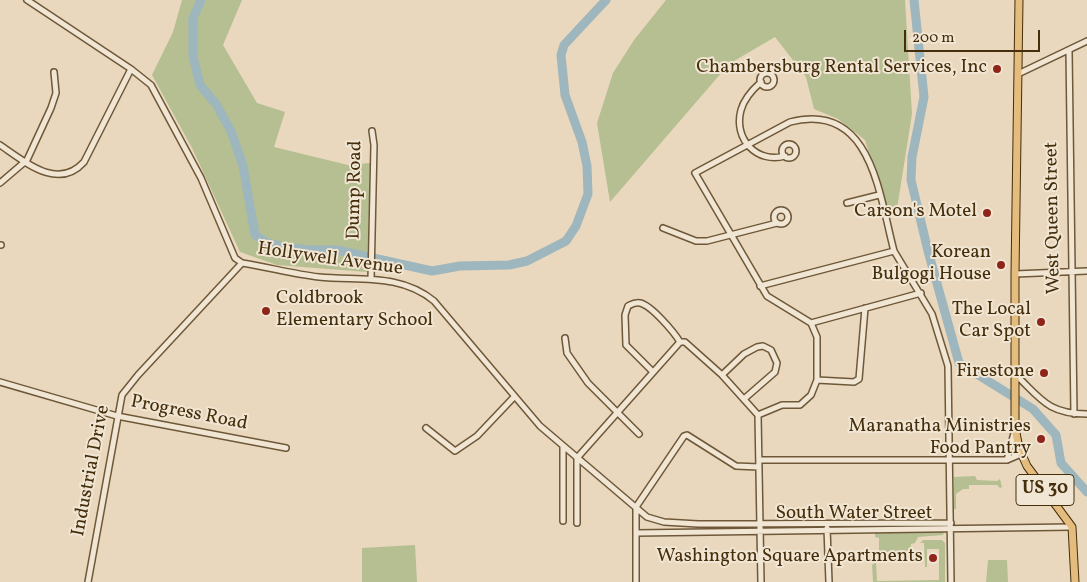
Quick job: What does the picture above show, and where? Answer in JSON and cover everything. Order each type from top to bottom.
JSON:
[{"type":"highway","name":"US 30","points":[[1019,0],[1014,410],[1022,454],[1030,470],[1072,527],[1075,582]]},
{"type":"street","name":"Hollywell Avenue","points":[[27,0],[131,69],[151,85],[201,178],[235,258],[242,263],[308,275],[394,281],[412,286],[434,301],[540,426],[647,517],[664,522],[759,528]]},
{"type":"street","points":[[1018,74],[1087,41]]},
{"type":"street","name":"West Queen Street","points":[[1069,51],[1070,272],[1074,414]]},
{"type":"street","points":[[0,146],[25,162],[55,175],[66,175],[78,169],[84,162],[131,69]]},
{"type":"street","points":[[0,183],[25,162],[51,108],[56,93],[54,72]]},
{"type":"street","points":[[761,82],[746,99],[741,110],[741,131],[747,145],[759,155],[772,160],[785,156]]},
{"type":"street","points":[[758,415],[782,405],[800,405],[811,395],[817,380],[818,337],[811,323],[767,296],[695,173],[790,122],[811,118],[832,122],[848,130],[868,154],[894,251],[898,261],[921,293],[932,314],[948,366],[951,582]]},
{"type":"street","name":"Dump Road","points":[[371,279],[370,240],[374,145],[372,131]]},
{"type":"street","points":[[847,204],[880,195]]},
{"type":"street","points":[[663,228],[696,241],[707,241],[776,223]]},
{"type":"street","points":[[760,286],[894,251]]},
{"type":"street","name":"Industrial Drive","points":[[88,582],[122,395],[242,263]]},
{"type":"street","points":[[1015,274],[1087,271]]},
{"type":"street","points":[[811,323],[921,293]]},
{"type":"street","points":[[653,372],[626,345],[625,315],[628,306],[635,303],[644,305],[722,375],[758,415],[760,582]]},
{"type":"street","points":[[817,380],[854,382],[859,379],[865,308]]},
{"type":"street","points":[[565,338],[567,353],[588,383],[639,434]]},
{"type":"street","points":[[577,523],[577,458],[653,372],[683,342]]},
{"type":"street","points":[[722,375],[751,350],[763,346],[771,350],[777,363],[775,372],[744,399]]},
{"type":"street","points":[[1015,374],[1044,403],[1062,413],[1087,414]]},
{"type":"street","name":"Progress Road","points":[[0,382],[117,416],[286,448]]},
{"type":"street","points":[[426,428],[455,451],[477,436],[514,397]]},
{"type":"street","points":[[1008,460],[1016,428]]},
{"type":"street","points":[[636,582],[636,507],[684,436],[687,435],[736,466],[759,468]]},
{"type":"street","points":[[563,446],[563,521]]},
{"type":"street","points":[[759,460],[1008,460],[1022,454]]},
{"type":"street","name":"South Water Street","points":[[636,533],[759,528],[1072,527]]},
{"type":"street","points":[[827,528],[828,582]]},
{"type":"green space","points":[[182,0],[242,0],[223,45],[257,103],[285,112],[274,147],[348,165],[370,163],[367,272],[277,265],[240,252],[192,148],[152,75],[173,32]]},
{"type":"green space","points":[[666,0],[905,0],[912,114],[896,215],[889,217],[865,140],[838,119],[814,109],[806,77],[775,37],[729,64],[610,202],[597,123],[613,73],[634,40]]},
{"type":"green space","points":[[975,476],[977,480],[997,481],[1000,479],[1002,487],[1000,488],[997,485],[969,485],[969,489],[963,489],[956,494],[956,509],[954,509],[954,477]]},
{"type":"green space","points":[[944,532],[943,535],[918,537],[915,543],[911,544],[911,552],[877,552],[876,556],[875,551],[879,551],[879,538],[875,537],[875,533]]},
{"type":"green space","points":[[923,540],[942,540],[945,543],[945,582],[873,582],[872,565],[876,562],[877,581],[939,580],[939,549],[927,549],[927,567],[925,567],[924,543],[920,543]]},
{"type":"green space","points":[[415,545],[417,582],[362,582],[362,548]]},
{"type":"green space","points":[[988,560],[1007,560],[1008,582],[986,582]]},
{"type":"waterway","points":[[201,0],[193,18],[193,56],[200,85],[216,104],[231,131],[243,166],[255,235],[267,243],[284,247],[309,250],[337,250],[432,271],[460,266],[509,265],[527,261],[566,241],[576,226],[588,194],[587,166],[582,142],[565,95],[561,55],[564,45],[606,0]]},
{"type":"waterway","points":[[914,0],[924,97],[912,157],[911,180],[928,251],[959,363],[1033,409],[1056,435],[1061,463],[1087,492]]},
{"type":"place","name":"Chambersburg Rental Services, Inc","points":[[997,69]]},
{"type":"place","name":"Carson's Motel","points":[[987,213]]},
{"type":"place","name":"Korean Bulgogi House","points":[[1001,265]]},
{"type":"place","name":"Coldbrook Elementary School","points":[[266,311]]},
{"type":"place","name":"The Local Car Spot","points":[[1041,322]]},
{"type":"place","name":"Firestone","points":[[1044,373]]},
{"type":"place","name":"Maranatha Ministries Food Pantry","points":[[1041,439]]},
{"type":"place","name":"Washington Square Apartments","points":[[933,558]]}]
